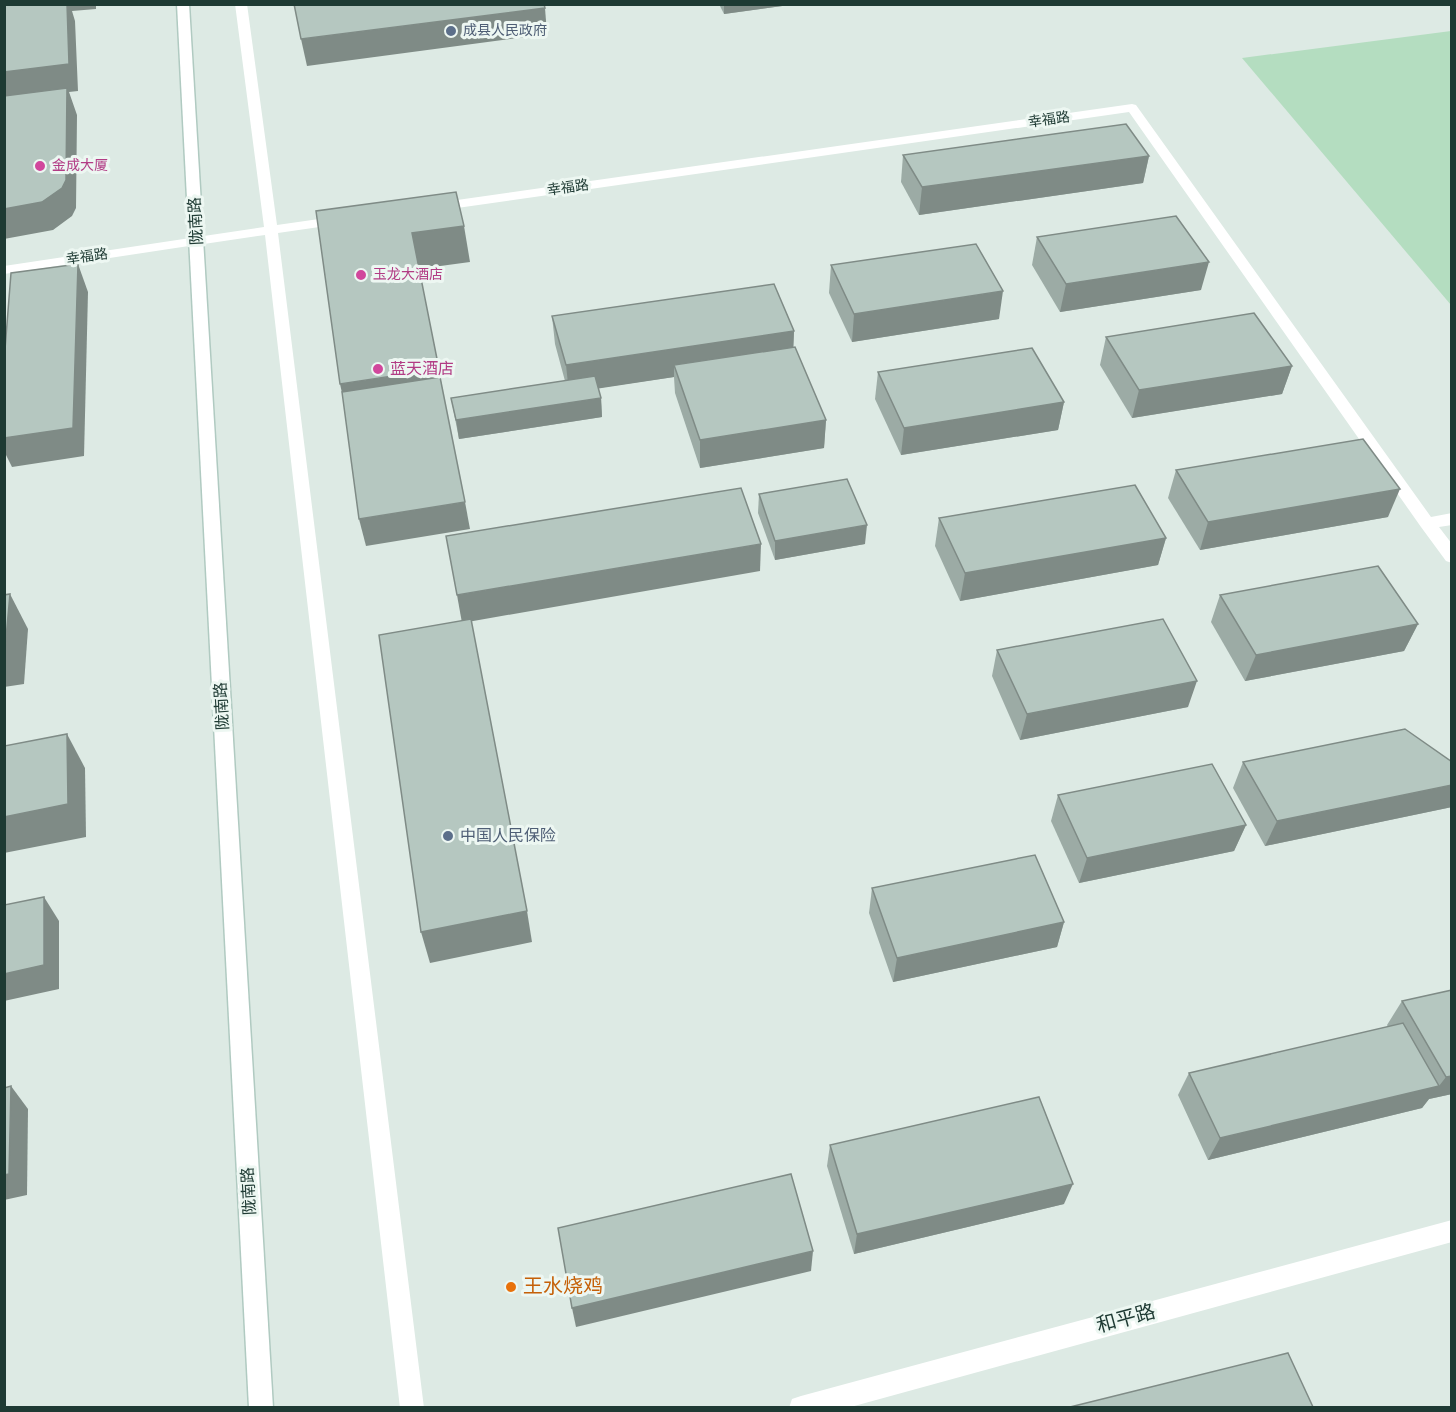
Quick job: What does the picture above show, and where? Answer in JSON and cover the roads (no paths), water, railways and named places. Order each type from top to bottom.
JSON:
[{"type":"street","name":"陇南路","points":[[183,4],[261,1407]]},
{"type":"street","points":[[241,4],[271,230],[412,1407]]},
{"type":"street","name":"幸福路","points":[[424,209],[1132,108],[1427,523]]},
{"type":"street","name":"幸福路","points":[[4,270],[354,219]]},
{"type":"street","points":[[1452,519],[1427,523],[1452,557]]},
{"type":"street","name":"和平路","points":[[801,1407],[1452,1232]]},
{"type":"place","name":"成县人民政府","points":[[451,31]]},
{"type":"place","name":"金成大厦","points":[[40,166]]},
{"type":"place","name":"玉龙大酒店","points":[[361,275]]},
{"type":"place","name":"蓝天酒店","points":[[378,369]]},
{"type":"place","name":"中国人民保险","points":[[448,836]]},
{"type":"place","name":"王水烧鸡","points":[[511,1287]]}]
